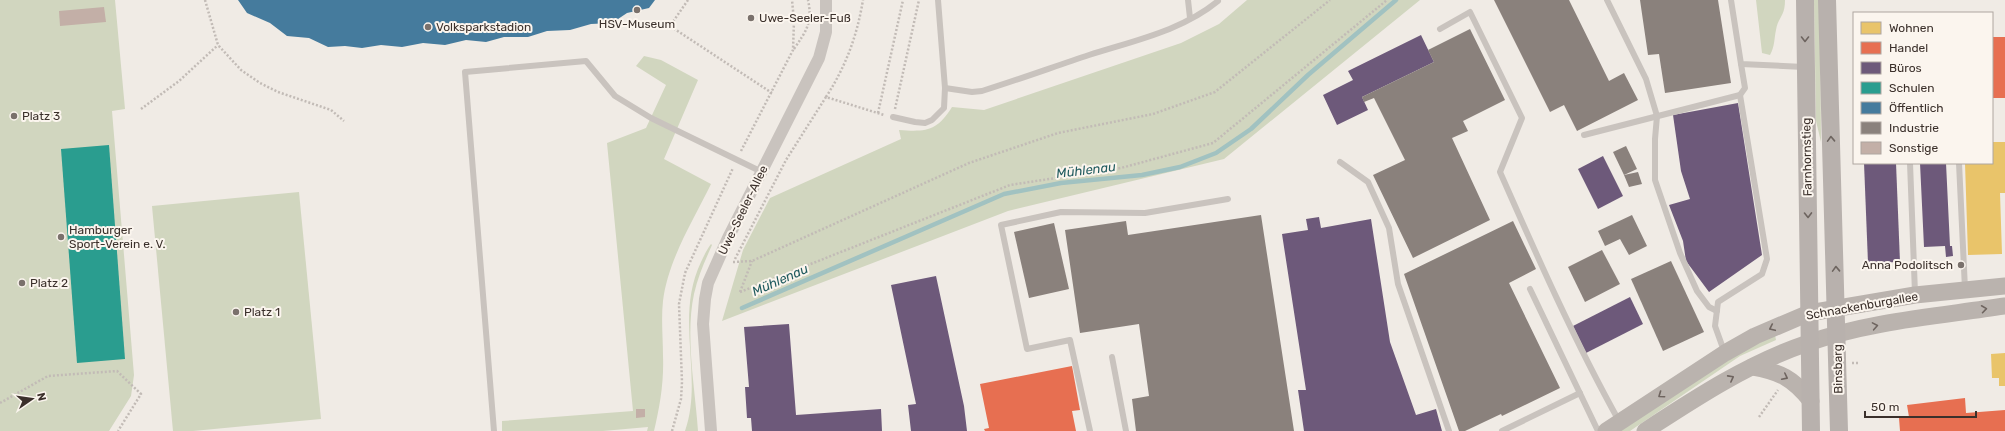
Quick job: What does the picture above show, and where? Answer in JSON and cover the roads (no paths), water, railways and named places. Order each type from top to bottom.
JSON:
[{"type":"main road","name":"Farnhornstieg","points":[[1805,0],[1809,313]]},
{"type":"main road","name":"Farnhornstieg","points":[[1828,0],[1837,308]]},
{"type":"main road","name":"Schnackenburgallee","points":[[1613,427],[1725,353],[1755,336],[1809,313],[1964,289],[2005,286]]},
{"type":"main road","name":"Schnackenburgallee","points":[[1645,431],[1709,390],[1752,367],[1809,342],[1908,320],[2005,306]]},
{"type":"main road","name":"Binsbarg","points":[[1837,308],[1839,431]]},
{"type":"main road","points":[[1809,313],[1811,431]]},
{"type":"main road","points":[[1752,367],[1768,370],[1786,377],[1794,382],[1810,401]]},
{"type":"street","name":"Uwe-Seeler-Allee","points":[[711,431],[704,335],[705,299],[713,271],[819,58],[826,32],[826,0]]},
{"type":"lane","points":[[893,117],[925,123],[932,120],[944,108],[945,88],[938,0]]},
{"type":"lane","points":[[1188,0],[1190,18]]},
{"type":"lane","points":[[1607,0],[1646,79],[1657,116],[1654,161],[1656,180],[1680,254],[1697,291],[1708,306],[1717,311]]},
{"type":"lane","points":[[1584,135],[1740,95],[1745,88],[1731,0]]},
{"type":"lane","points":[[945,88],[972,92],[982,91],[1160,32],[1209,8],[1218,1]]},
{"type":"lane","points":[[1440,29],[1470,12],[1522,118],[1500,172],[1547,280],[1596,379],[1613,427]]},
{"type":"lane","points":[[494,431],[464,72],[586,61],[616,96],[651,118],[762,172]]},
{"type":"lane","points":[[1741,64],[1805,67]]},
{"type":"lane","points":[[1725,353],[1714,326],[1718,302],[1762,274],[1768,259],[1740,95]]},
{"type":"lane","points":[[1340,162],[1368,182],[1389,228],[1398,284],[1449,431]]},
{"type":"lane","points":[[1910,164],[1915,296]]},
{"type":"lane","points":[[1959,164],[1964,289]]},
{"type":"lane","points":[[1090,431],[1070,340],[1027,349],[1001,226],[1061,212],[1145,213],[1228,199]]},
{"type":"lane","points":[[1530,289],[1598,431]]},
{"type":"lane","points":[[1112,357],[1126,431]]},
{"type":"lane","points":[[1502,431],[1580,393]]},
{"type":"waterway","name":"Mühlenau","points":[[742,308],[1004,194],[1061,183],[1142,175],[1180,167],[1216,153],[1251,129],[1308,75],[1396,0]]},
{"type":"place","name":"HSV-Museum","points":[[637,10]]},
{"type":"place","name":"Uwe-Seeler-Fuß","points":[[751,18]]},
{"type":"place","name":"Volksparkstadion","points":[[428,27]]},
{"type":"place","name":"Platz 3","points":[[14,116]]},
{"type":"place","name":"Hamburger Sport-Verein e. V.","points":[[61,237]]},
{"type":"place","name":"Anna Podolitsch","points":[[1961,265]]},
{"type":"place","name":"Platz 2","points":[[22,283]]},
{"type":"place","name":"Platz 1","points":[[236,312]]}]
